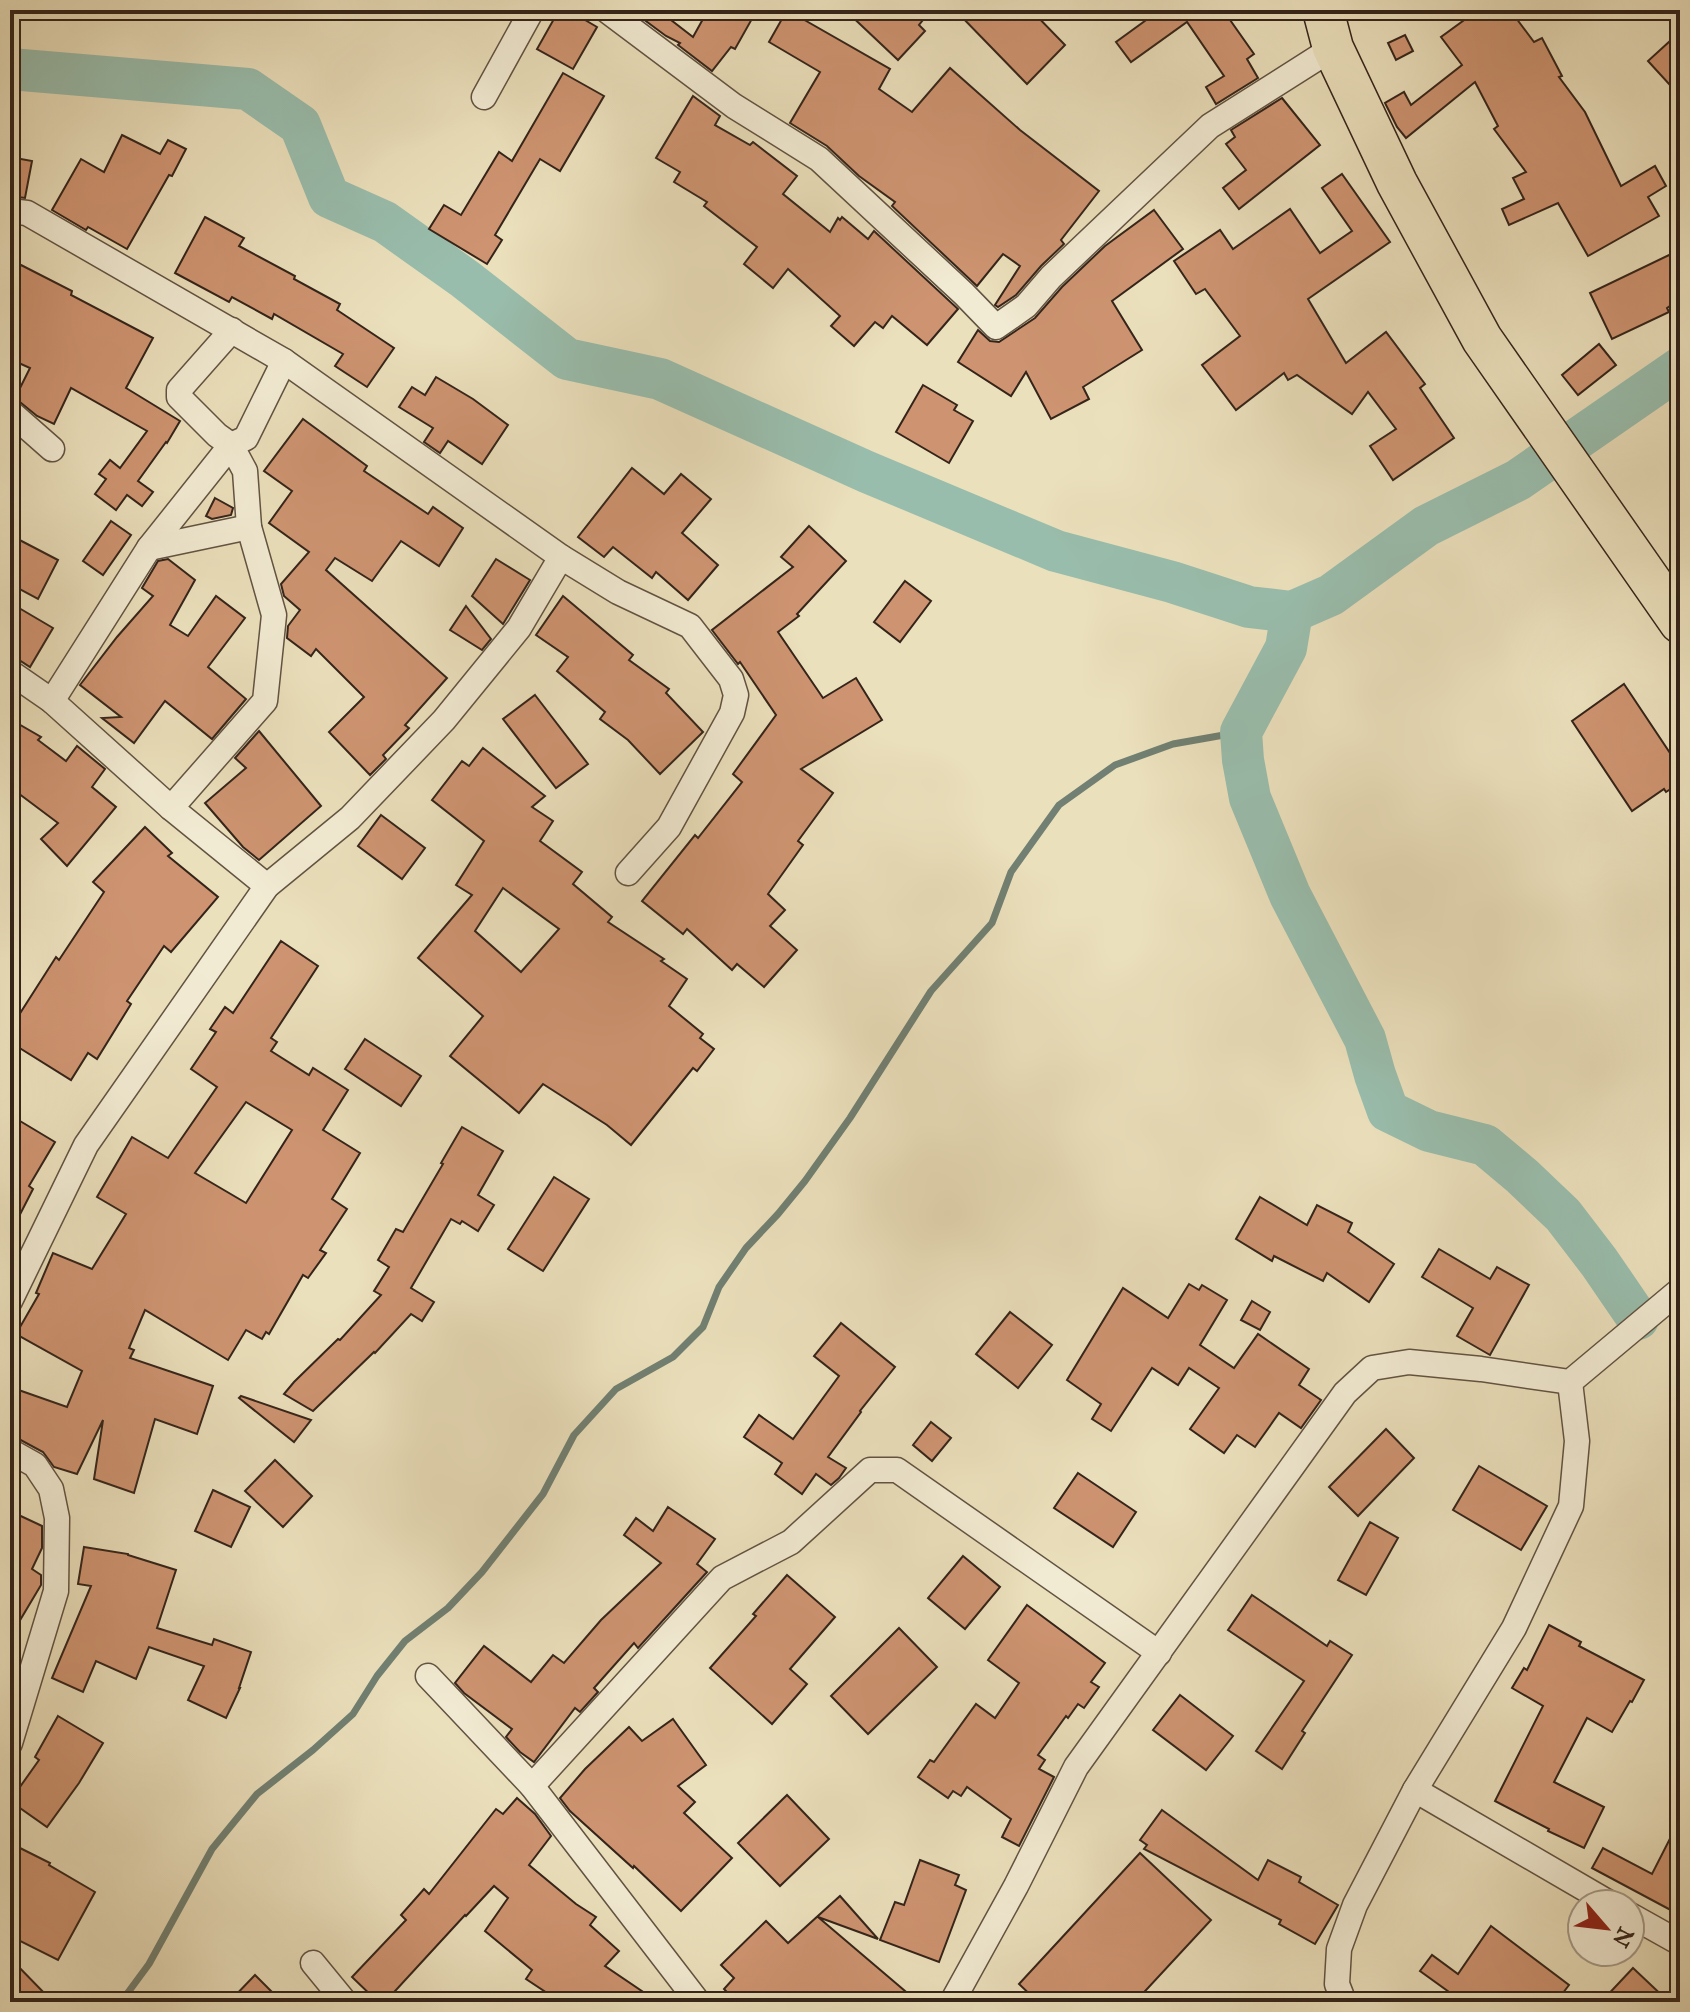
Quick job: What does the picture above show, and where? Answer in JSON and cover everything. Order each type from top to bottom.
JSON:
[{"type":"main road","points":[[1323,10],[1333,48],[1397,183],[1482,339],[1680,623]]},
{"type":"street","points":[[484,97],[532,10]]},
{"type":"street","points":[[606,10],[734,106],[819,159],[996,327],[1026,306],[1051,277],[1210,126],[1333,48]]},
{"type":"street","points":[[10,211],[27,213],[284,361],[561,557],[618,592],[690,626],[731,679],[736,695],[732,713],[669,827],[628,873]]},
{"type":"street","points":[[171,808],[265,701],[274,615],[249,527],[245,471],[231,445],[179,397],[179,390],[232,330]]},
{"type":"street","points":[[52,701],[149,548],[231,445],[246,438],[284,361]]},
{"type":"street","points":[[10,412],[52,449]]},
{"type":"street","points":[[149,548],[249,527]]},
{"type":"street","points":[[10,1301],[86,1145],[267,886],[350,818],[444,720],[519,628],[561,557]]},
{"type":"street","points":[[10,672],[52,701],[171,808],[267,886]]},
{"type":"street","points":[[952,2002],[1016,1886],[1076,1767],[1345,1393],[1372,1368],[1409,1362],[1570,1382],[1680,1290]]},
{"type":"street","points":[[1344,2002],[1337,1984],[1339,1949],[1355,1905],[1415,1790],[1514,1628],[1571,1506],[1577,1441],[1570,1382]]},
{"type":"street","points":[[10,1451],[35,1465],[51,1489],[57,1518],[56,1591],[10,1743]]},
{"type":"street","points":[[532,1786],[722,1578],[791,1542],[870,1470],[897,1470],[1159,1653]]},
{"type":"street","points":[[428,1676],[532,1786],[698,2002]]},
{"type":"street","points":[[1415,1790],[1583,1888]]},
{"type":"street","points":[[1646,1924],[1680,1943]]},
{"type":"street","points":[[313,1963],[345,2002]]},
{"type":"building","points":[[559,10],[568,10],[597,27],[573,69],[537,49]]},
{"type":"building","points":[[631,10],[658,10],[693,37],[708,10],[740,10],[753,17],[735,49],[731,47],[712,71],[678,45],[680,43]]},
{"type":"building","points":[[787,10],[890,69],[879,89],[912,112],[950,68],[1020,130],[1099,191],[1061,240],[1064,244],[1016,295],[998,307],[995,305],[1020,266],[1003,254],[977,286],[892,206],[895,202],[859,176],[827,146],[790,123],[820,72],[769,42]]},
{"type":"building","points":[[845,10],[931,10],[919,25],[925,31],[898,60]]},
{"type":"building","points":[[955,10],[1031,10],[1065,45],[1027,84]]},
{"type":"building","points":[[1160,10],[1223,10],[1254,54],[1247,59],[1258,78],[1216,104],[1206,87],[1224,76],[1187,22],[1131,62],[1116,42]]},
{"type":"building","points":[[1478,10],[1510,10],[1534,42],[1542,38],[1562,76],[1559,77],[1585,112],[1621,186],[1655,166],[1666,186],[1648,197],[1659,216],[1588,256],[1558,203],[1509,225],[1502,209],[1524,199],[1513,178],[1526,172],[1494,129],[1498,126],[1475,82],[1406,138],[1385,103],[1404,92],[1411,105],[1462,65],[1441,37]]},
{"type":"building","points":[[1405,35],[1413,51],[1396,60],[1388,43]]},
{"type":"building","points":[[1670,41],[1680,53],[1680,96],[1648,61]]},
{"type":"building","points":[[563,73],[604,96],[560,171],[540,159],[495,235],[502,240],[487,264],[429,229],[444,205],[461,215],[499,152],[512,161]]},
{"type":"building","points":[[693,96],[720,116],[715,125],[750,145],[753,142],[797,176],[783,194],[830,232],[838,218],[840,220],[842,217],[868,239],[874,231],[958,309],[927,345],[892,316],[883,328],[875,322],[854,346],[831,326],[840,316],[788,269],[773,288],[744,264],[757,247],[704,206],[707,202],[674,182],[680,172],[656,158]]},
{"type":"building","points":[[1282,98],[1320,145],[1239,209],[1223,188],[1246,170],[1226,144],[1235,137],[1231,130]]},
{"type":"building","points":[[122,135],[160,154],[168,140],[186,149],[127,249],[52,210],[81,159],[104,172]]},
{"type":"building","points":[[10,157],[32,161],[25,198],[10,196]]},
{"type":"building","points":[[1342,174],[1390,242],[1308,299],[1346,363],[1386,332],[1425,384],[1420,388],[1454,438],[1393,480],[1370,446],[1396,429],[1368,392],[1352,414],[1297,375],[1288,380],[1284,373],[1236,410],[1202,365],[1240,336],[1205,289],[1196,294],[1174,261],[1220,230],[1233,249],[1290,209],[1320,253],[1352,231],[1322,188]]},
{"type":"building","points":[[1154,210],[1183,249],[1112,301],[1142,350],[1083,387],[1089,399],[1051,419],[1026,372],[1011,396],[958,362],[978,330],[990,341],[999,342],[1035,318],[1105,246]]},
{"type":"building","points":[[205,217],[244,238],[239,246],[340,304],[337,310],[394,348],[367,387],[335,366],[343,354],[274,314],[272,319],[232,297],[229,302],[175,273]]},
{"type":"building","points":[[1669,255],[1680,270],[1680,299],[1667,308],[1669,312],[1612,339],[1590,293]]},
{"type":"building","points":[[21,265],[153,338],[126,388],[180,421],[138,481],[153,492],[142,506],[127,495],[116,510],[95,494],[106,479],[99,474],[110,460],[120,468],[147,431],[71,388],[54,424],[37,416],[15,398],[30,368],[10,359],[10,283]]},
{"type":"building","points":[[1599,344],[1616,365],[1578,395],[1562,375]]},
{"type":"building","points":[[436,377],[508,425],[482,464],[448,441],[440,453],[424,442],[433,428],[399,407],[412,387],[425,395]]},
{"type":"building","points":[[923,385],[957,405],[954,410],[973,421],[949,463],[896,432]]},
{"type":"building","points":[[303,419],[367,466],[364,471],[428,514],[433,507],[463,528],[439,566],[401,541],[372,581],[335,558],[326,570],[447,678],[405,725],[409,728],[383,755],[386,759],[370,775],[329,732],[364,697],[316,649],[311,656],[287,638],[288,626],[300,610],[284,596],[281,584],[309,552],[269,523],[292,491],[264,471]]},
{"type":"building","points":[[632,468],[664,494],[681,474],[711,499],[682,533],[718,565],[688,600],[656,572],[652,578],[613,547],[604,557],[578,537]]},
{"type":"building","points":[[215,498],[233,508],[231,515],[212,519],[206,516]]},
{"type":"building","points":[[111,521],[131,535],[103,575],[83,561]]},
{"type":"building","points":[[809,526],[846,561],[797,614],[799,616],[778,632],[823,698],[856,678],[882,720],[801,769],[833,793],[798,841],[803,845],[768,894],[785,910],[770,926],[797,950],[764,987],[737,964],[732,970],[687,929],[683,934],[642,901],[742,782],[733,774],[776,715],[740,662],[738,664],[712,630],[793,567],[781,557]]},
{"type":"building","points":[[10,535],[58,560],[38,599],[10,584]]},
{"type":"building","points":[[168,559],[195,580],[170,625],[188,636],[216,596],[245,618],[208,667],[246,699],[212,739],[165,701],[134,743],[102,718],[121,717],[80,685],[153,596],[142,588],[158,561]]},
{"type":"building","points":[[496,559],[530,580],[503,624],[472,596]]},
{"type":"building","points":[[905,581],[931,601],[900,642],[874,622]]},
{"type":"building","points":[[563,596],[633,655],[629,660],[669,689],[666,693],[703,732],[660,774],[628,740],[600,719],[605,712],[557,671],[568,657],[536,635]]},
{"type":"building","points":[[466,606],[491,639],[482,650],[450,630]]},
{"type":"building","points":[[19,608],[53,628],[30,667],[10,657],[10,624]]},
{"type":"building","points":[[1624,684],[1680,768],[1680,783],[1666,792],[1664,789],[1632,811],[1572,721]]},
{"type":"building","points":[[535,695],[588,764],[556,788],[503,719]]},
{"type":"building","points":[[10,719],[41,737],[38,740],[66,761],[77,746],[105,769],[92,787],[116,807],[67,866],[41,839],[58,823],[10,787]]},
{"type":"building","points":[[259,731],[321,806],[259,860],[243,847],[205,803],[246,768],[235,758]]},
{"type":"building","points":[[483,748],[545,796],[532,807],[553,821],[540,841],[582,872],[573,884],[612,917],[608,922],[664,959],[661,961],[687,979],[669,1006],[703,1034],[700,1038],[714,1049],[697,1071],[693,1068],[631,1145],[607,1125],[543,1084],[519,1113],[450,1056],[483,1016],[418,958],[472,895],[456,885],[484,841],[432,800],[462,761],[469,766]],"holes":[[[503,888],[559,929],[521,972],[475,931]]]},
{"type":"building","points":[[381,815],[425,848],[402,879],[358,846]]},
{"type":"building","points":[[145,827],[172,853],[168,856],[218,897],[171,952],[164,946],[127,1001],[131,1004],[97,1059],[88,1053],[71,1080],[10,1042],[10,1029],[56,957],[59,960],[104,892],[93,882]]},
{"type":"building","points":[[281,941],[318,966],[271,1038],[277,1042],[271,1051],[309,1075],[313,1068],[348,1090],[323,1130],[360,1153],[332,1199],[347,1209],[320,1250],[326,1253],[308,1278],[303,1275],[269,1334],[266,1332],[262,1339],[246,1330],[228,1360],[145,1310],[129,1348],[134,1350],[130,1358],[213,1386],[197,1434],[155,1419],[134,1493],[94,1479],[103,1420],[77,1474],[54,1467],[43,1452],[10,1436],[10,1387],[67,1407],[82,1371],[16,1334],[39,1294],[36,1293],[53,1253],[92,1269],[126,1214],[97,1197],[132,1137],[168,1158],[217,1087],[191,1069],[216,1032],[210,1029],[225,1007],[233,1013]],"holes":[[[246,1102],[292,1130],[246,1203],[195,1173]]]},
{"type":"building","points":[[365,1039],[421,1076],[401,1106],[345,1069]]},
{"type":"building","points":[[10,1115],[55,1142],[29,1186],[33,1189],[10,1234]]},
{"type":"building","points":[[462,1127],[503,1151],[478,1195],[494,1205],[478,1231],[462,1221],[460,1224],[451,1219],[411,1288],[434,1302],[422,1321],[411,1314],[313,1411],[284,1394],[381,1295],[374,1291],[389,1267],[378,1260],[396,1229],[403,1232]]},
{"type":"building","points":[[554,1177],[589,1199],[543,1271],[508,1249]]},
{"type":"building","points":[[1260,1197],[1307,1225],[1317,1205],[1352,1223],[1348,1232],[1394,1264],[1369,1302],[1327,1273],[1323,1281],[1274,1256],[1272,1261],[1236,1239]]},
{"type":"building","points":[[1439,1249],[1490,1279],[1497,1267],[1529,1285],[1490,1355],[1457,1336],[1473,1308],[1422,1277]]},
{"type":"building","points":[[1189,1284],[1199,1290],[1202,1285],[1227,1300],[1200,1345],[1234,1368],[1258,1334],[1309,1369],[1299,1385],[1321,1400],[1301,1428],[1279,1413],[1255,1447],[1237,1435],[1224,1453],[1190,1429],[1219,1388],[1189,1368],[1178,1385],[1152,1368],[1111,1431],[1092,1419],[1101,1404],[1067,1380],[1123,1288],[1168,1318]]},
{"type":"building","points":[[1252,1301],[1270,1312],[1260,1330],[1241,1320]]},
{"type":"building","points":[[1010,1312],[1052,1345],[1018,1388],[976,1354]]},
{"type":"building","points":[[841,1323],[895,1367],[828,1457],[846,1468],[839,1478],[831,1485],[816,1474],[802,1494],[775,1474],[782,1463],[744,1437],[759,1415],[793,1439],[839,1376],[814,1356]]},
{"type":"building","points":[[241,1396],[311,1420],[294,1442],[239,1398]]},
{"type":"building","points":[[931,1422],[951,1438],[932,1461],[913,1445]]},
{"type":"building","points":[[1386,1429],[1414,1458],[1358,1516],[1329,1487]]},
{"type":"building","points":[[275,1460],[312,1496],[283,1527],[245,1491]]},
{"type":"building","points":[[1479,1466],[1547,1506],[1521,1550],[1453,1510]]},
{"type":"building","points":[[1078,1473],[1136,1512],[1113,1547],[1054,1508]]},
{"type":"building","points":[[213,1490],[250,1507],[231,1547],[195,1531]]},
{"type":"building","points":[[668,1507],[715,1539],[697,1564],[707,1572],[638,1648],[634,1643],[594,1688],[598,1692],[580,1712],[575,1708],[534,1762],[506,1737],[512,1729],[455,1683],[484,1646],[531,1682],[553,1655],[564,1663],[601,1620],[661,1563],[624,1535],[636,1518],[653,1531]]},
{"type":"building","points":[[10,1511],[42,1526],[42,1548],[32,1569],[41,1575],[41,1585],[10,1637]]},
{"type":"building","points":[[1370,1522],[1398,1538],[1366,1595],[1338,1580]]},
{"type":"building","points":[[84,1547],[128,1554],[176,1570],[157,1628],[212,1645],[214,1639],[251,1652],[240,1688],[226,1718],[188,1700],[204,1666],[149,1647],[136,1679],[96,1661],[83,1692],[52,1678],[91,1586],[78,1584]]},
{"type":"building","points":[[963,1556],[1000,1587],[965,1629],[928,1598]]},
{"type":"building","points":[[787,1575],[835,1617],[790,1669],[807,1684],[772,1724],[710,1668]]},
{"type":"building","points":[[1252,1595],[1327,1646],[1330,1641],[1352,1655],[1302,1731],[1305,1733],[1282,1769],[1256,1751],[1304,1681],[1228,1630]]},
{"type":"building","points":[[1027,1605],[1105,1663],[1091,1682],[1099,1687],[1084,1708],[1078,1704],[1068,1718],[1066,1716],[1038,1755],[1045,1760],[1039,1769],[1054,1777],[1019,1846],[1002,1837],[1011,1819],[967,1787],[961,1796],[953,1791],[948,1798],[918,1777],[930,1760],[934,1762],[976,1704],[995,1718],[1019,1683],[988,1660]]},
{"type":"building","points":[[1549,1625],[1581,1642],[1579,1646],[1644,1680],[1612,1732],[1587,1718],[1554,1782],[1604,1807],[1584,1848],[1495,1801],[1543,1706],[1512,1688],[1524,1668],[1527,1670]]},
{"type":"building","points":[[899,1628],[937,1667],[868,1734],[831,1696]]},
{"type":"building","points":[[1180,1695],[1233,1736],[1206,1770],[1153,1730]]},
{"type":"building","points":[[58,1716],[103,1743],[47,1827],[10,1801],[39,1760],[35,1757]]},
{"type":"building","points":[[673,1719],[706,1765],[678,1786],[695,1802],[684,1813],[732,1858],[681,1911],[570,1811],[560,1798],[629,1727],[642,1741]]},
{"type":"building","points":[[787,1795],[829,1839],[780,1886],[738,1843]]},
{"type":"building","points":[[517,1798],[535,1814],[551,1836],[529,1865],[596,1917],[590,1925],[619,1951],[605,1966],[658,2002],[539,2002],[547,1993],[526,1979],[532,1970],[485,1931],[508,1898],[494,1886],[385,2002],[378,2002],[352,1977],[406,1920],[401,1915],[424,1889],[429,1894],[496,1809],[503,1814]]},
{"type":"building","points":[[1162,1810],[1258,1880],[1268,1860],[1301,1877],[1299,1882],[1338,1905],[1315,1944],[1279,1924],[1281,1920],[1144,1849],[1147,1845],[1140,1840]]},
{"type":"building","points":[[1680,1819],[1680,1915],[1646,1897],[1646,1888],[1629,1888],[1592,1868],[1603,1848],[1652,1874]]},
{"type":"building","points":[[10,1843],[50,1863],[95,1892],[58,1960],[10,1936]]},
{"type":"building","points":[[1140,1853],[1211,1920],[1135,2002],[1038,2002],[1019,1984]]},
{"type":"building","points":[[920,1860],[959,1875],[955,1885],[966,1890],[939,1962],[880,1940],[895,1902],[904,1905]]},
{"type":"building","points":[[840,1896],[878,1939],[818,1917],[918,2002],[736,2002],[724,1989],[734,1978],[721,1965],[766,1921],[788,1943]]},
{"type":"building","points":[[1491,1926],[1569,1985],[1556,2002],[1463,2002],[1420,1971],[1432,1955],[1458,1974]]},
{"type":"building","points":[[10,1958],[53,2002],[10,2002]]},
{"type":"building","points":[[1633,1968],[1669,2002],[1601,2002]]},
{"type":"building","points":[[255,1975],[282,2002],[229,2002]]},
{"type":"waterway","points":[[10,69],[248,89],[300,125],[329,197],[385,222],[465,279],[567,359],[660,379],[867,472],[1056,551],[1172,582],[1249,607],[1292,612],[1331,595],[1426,526],[1518,480],[1680,368]]},
{"type":"waterway","points":[[1292,612],[1286,648],[1241,732],[1250,798],[1290,895],[1365,1039],[1388,1111],[1429,1131],[1485,1145],[1563,1215],[1638,1319]]},
{"type":"waterway","points":[[121,2002],[149,1964],[212,1849],[257,1794],[353,1714],[377,1676],[405,1641],[448,1608],[482,1572],[543,1494],[574,1435],[616,1389],[673,1357],[703,1327],[719,1287],[746,1248],[805,1181],[850,1118],[931,991],[992,923],[1011,872],[1059,805],[1115,765],[1173,744],[1241,732]]}]
